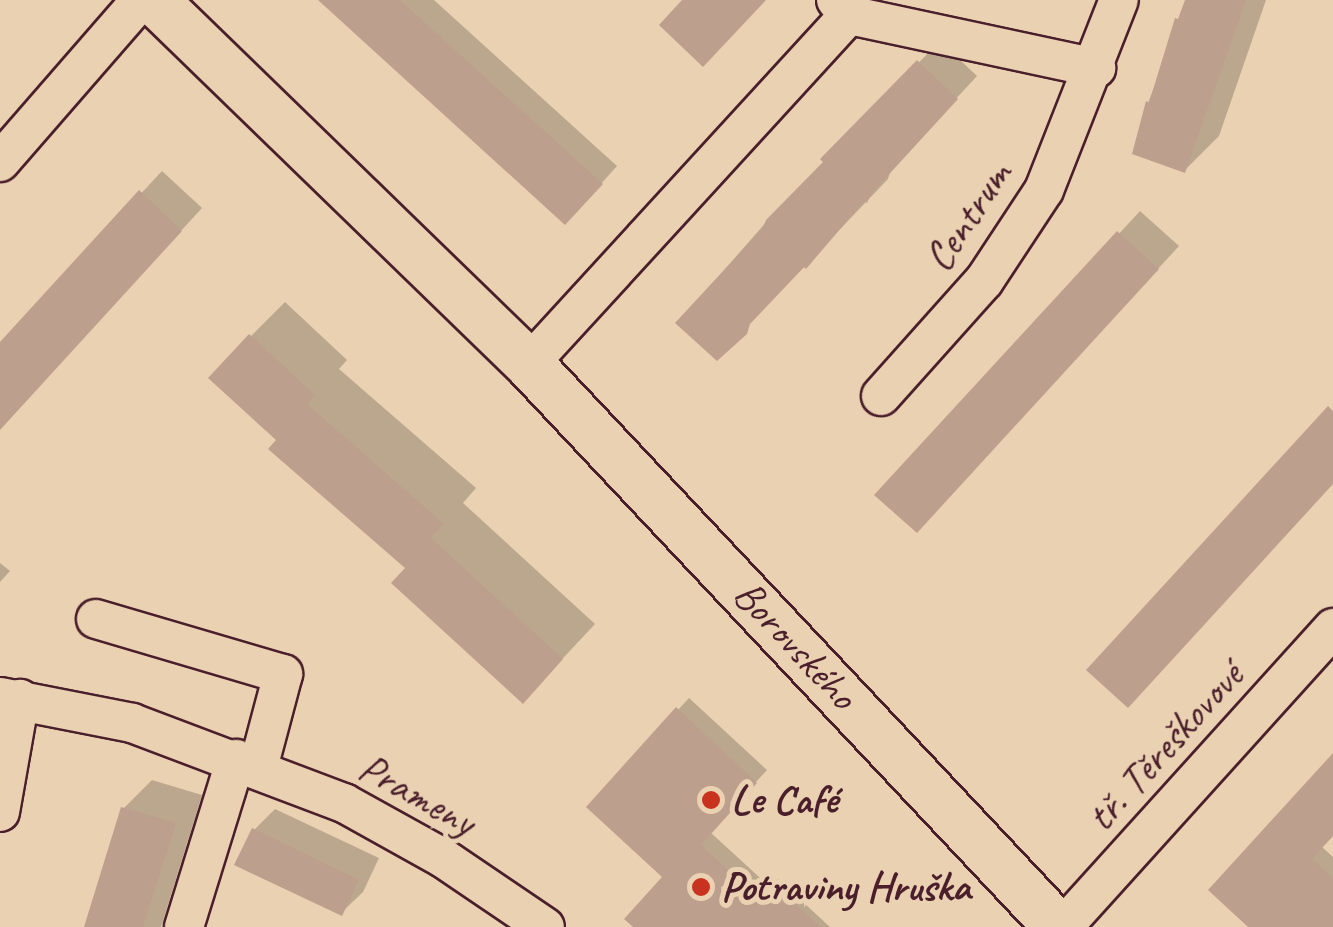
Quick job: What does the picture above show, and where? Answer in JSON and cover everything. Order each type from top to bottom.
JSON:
[{"type":"main road","name":"Borovského","points":[[154,0],[529,364],[1061,927]]},
{"type":"street","points":[[0,162],[141,0]]},
{"type":"street","name":"Centrum","points":[[881,396],[984,281],[1044,190],[1120,0]]},
{"type":"street","points":[[529,364],[843,7],[1096,68]]},
{"type":"street","points":[[96,619],[283,674],[184,927]]},
{"type":"street","name":"tř. Těreškovové","points":[[1061,927],[1333,628]]},
{"type":"street","points":[[0,812],[10,698]]},
{"type":"street","name":"Prameny","points":[[10,698],[132,723],[247,763],[360,812],[443,858],[545,927]]},
{"type":"building","points":[[318,0],[400,0],[603,184],[565,225]]},
{"type":"building","points":[[682,0],[766,0],[703,67],[659,25]]},
{"type":"building","points":[[1185,0],[1246,0],[1185,173],[1132,154],[1146,101],[1149,103],[1175,18],[1178,19]]},
{"type":"building","points":[[917,60],[958,99],[806,269],[750,324],[747,334],[717,361],[675,323],[823,162],[820,159]]},
{"type":"building","points":[[139,190],[182,231],[0,430],[0,342]]},
{"type":"building","points":[[1117,231],[1159,269],[917,533],[874,495]]},
{"type":"building","points":[[249,334],[315,395],[307,404],[444,524],[431,538],[563,659],[523,704],[391,583],[405,568],[268,449],[276,440],[208,378]]},
{"type":"building","points":[[1328,406],[1333,411],[1333,484],[1128,708],[1086,670]]},
{"type":"building","points":[[676,707],[757,783],[701,845],[758,897],[772,882],[820,927],[633,927],[624,919],[662,877],[586,807]]},
{"type":"building","points":[[1333,753],[1333,836],[1312,859],[1333,878],[1333,927],[1248,927],[1208,890]]},
{"type":"building","points":[[121,807],[176,823],[143,927],[84,927]]},
{"type":"building","points":[[252,828],[359,880],[342,916],[234,865]]},
{"type":"place","name":"Le Café","points":[[711,800]]},
{"type":"place","name":"Potraviny Hruška","points":[[701,887]]}]
